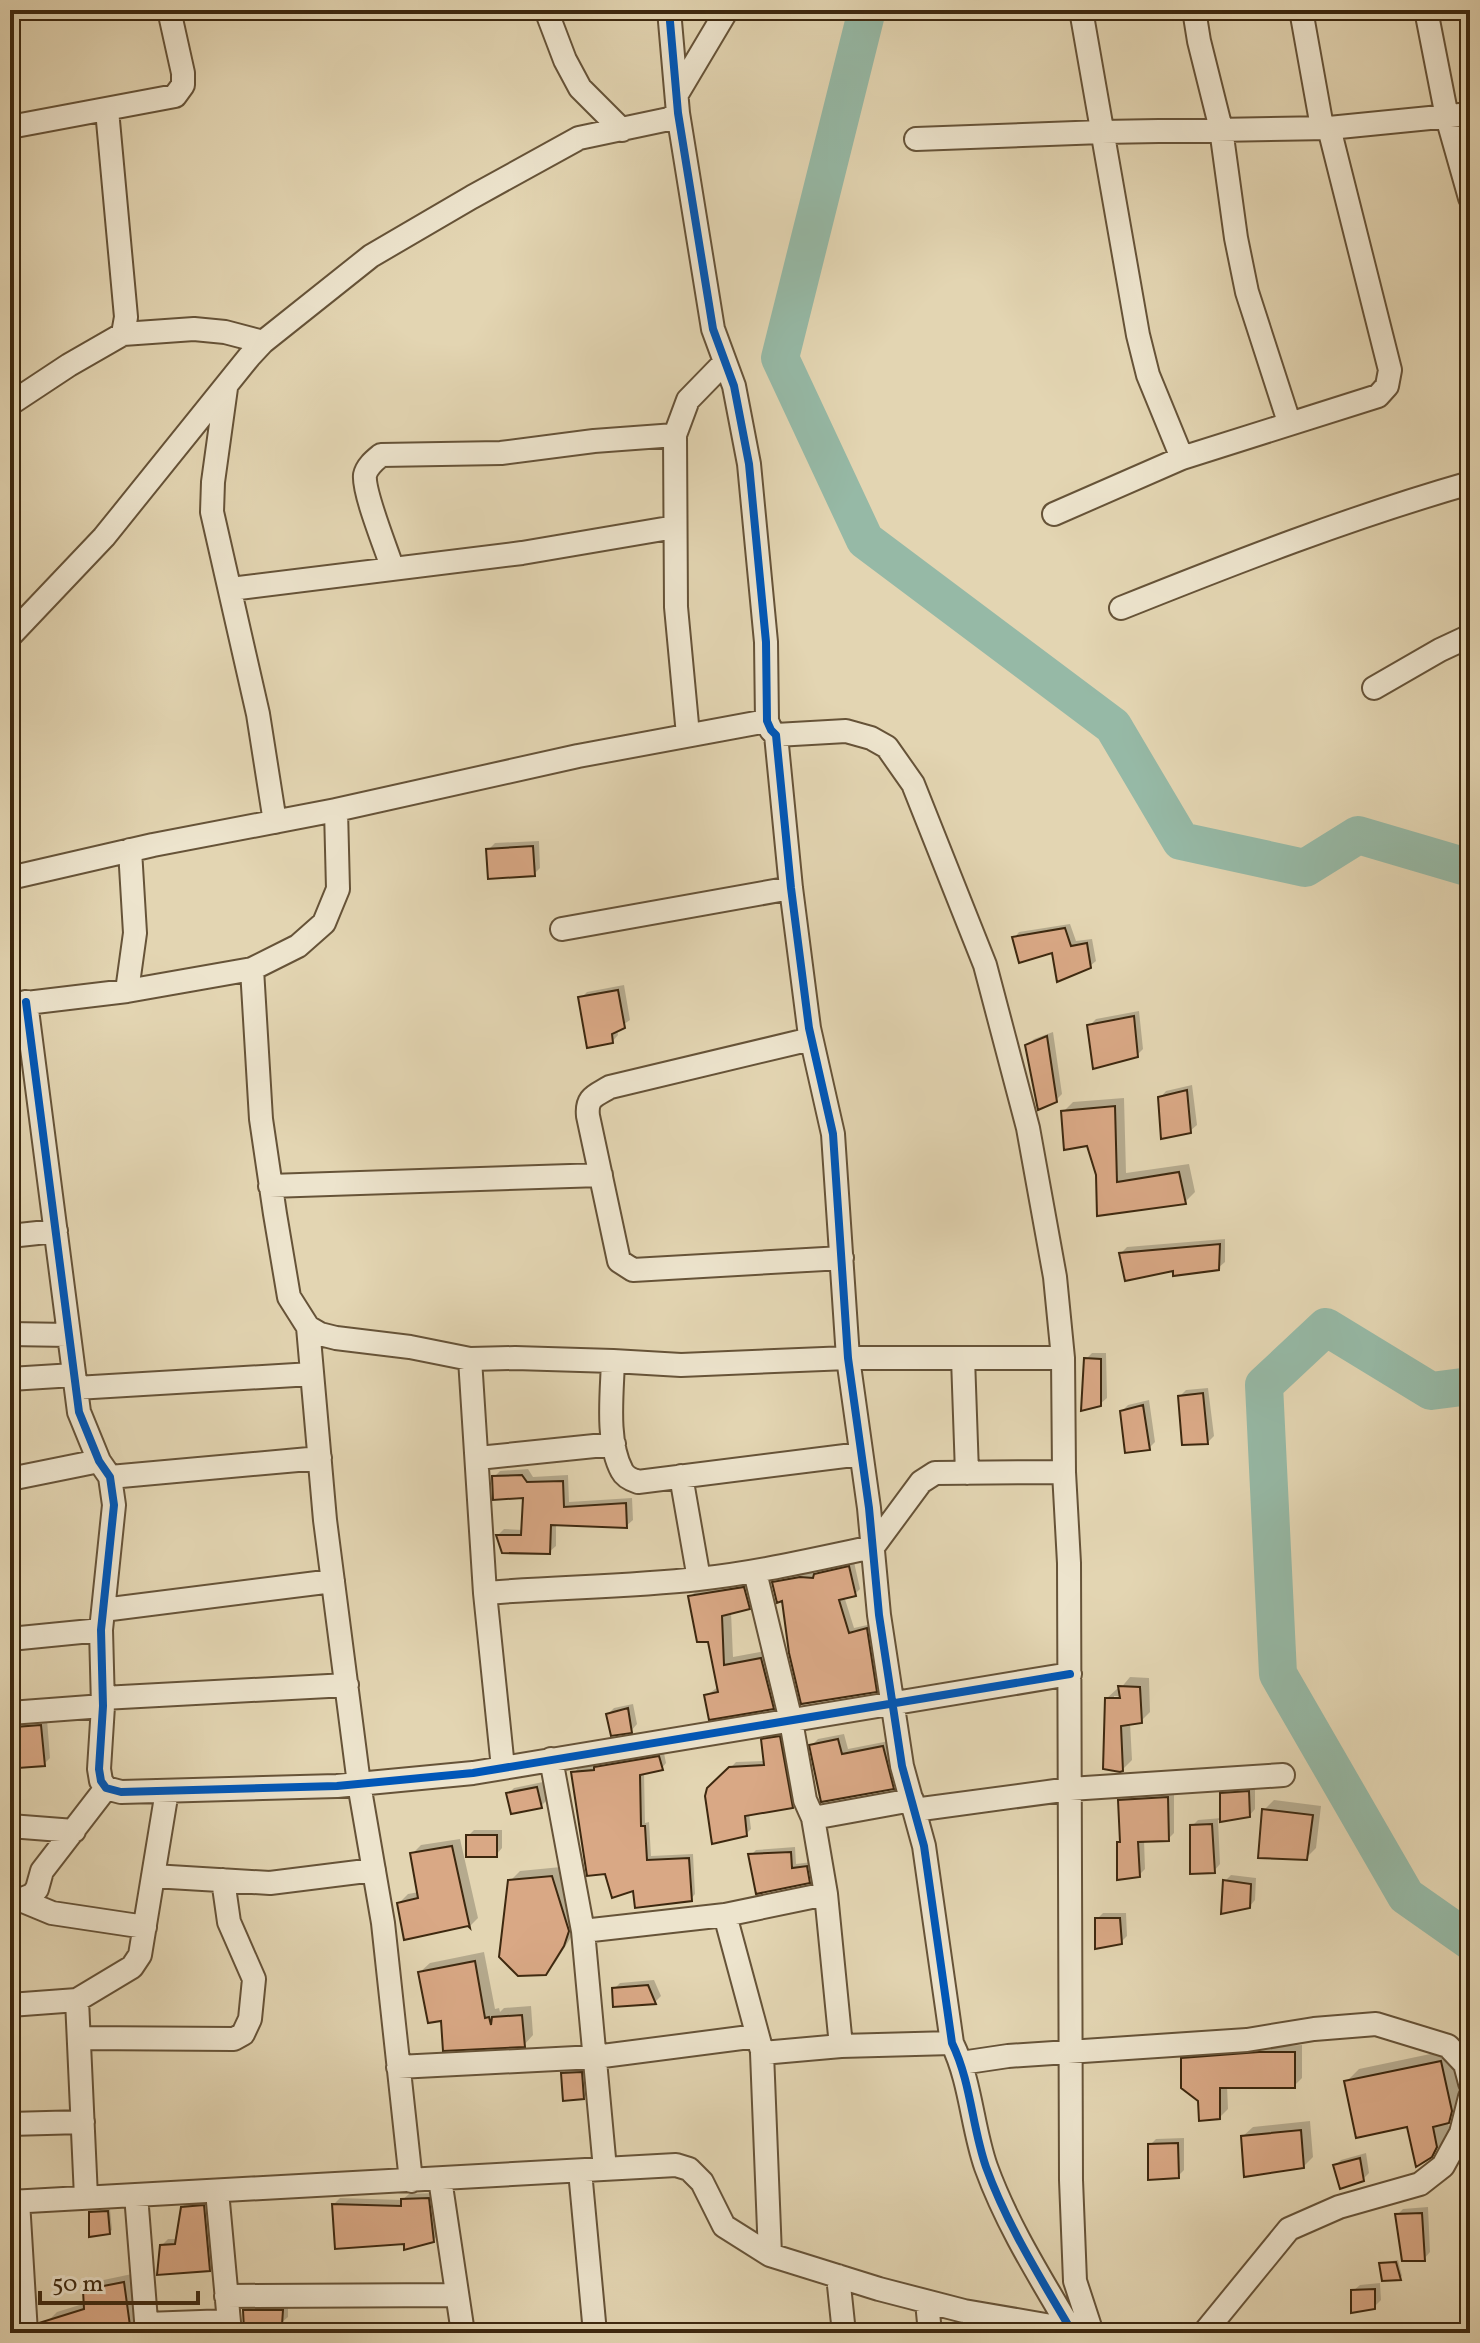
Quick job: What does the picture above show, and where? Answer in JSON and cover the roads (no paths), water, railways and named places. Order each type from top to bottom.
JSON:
[{"type":"street","points":[[10,127],[175,96],[183,85],[183,73],[169,10]]},
{"type":"street","points":[[546,10],[565,60],[580,88],[622,130]]},
{"type":"street","points":[[669,10],[678,104],[713,329],[734,386],[749,464],[772,728],[811,1039],[833,1134],[848,1358],[902,1766],[924,1846],[957,2053],[985,2165],[1012,2229],[1084,2332]]},
{"type":"street","points":[[10,636],[104,537],[263,342],[371,256],[579,138],[669,119],[727,10]]},
{"type":"street","points":[[1081,10],[1138,335],[1148,375],[1182,458]]},
{"type":"street","points":[[1194,10],[1221,129],[1247,292],[1289,422]]},
{"type":"street","points":[[1054,514],[1182,458],[1378,396],[1387,386],[1390,370],[1325,128],[1301,10]]},
{"type":"street","points":[[1426,10],[1459,115],[1470,198]]},
{"type":"street","points":[[107,110],[126,317],[123,334]]},
{"type":"street","points":[[916,139],[1325,128],[1459,115]]},
{"type":"street","points":[[10,404],[123,334],[194,329],[225,332],[263,342]]},
{"type":"street","points":[[688,735],[676,607],[675,435],[688,400],[725,362]]},
{"type":"street","points":[[226,387],[212,512],[258,714],[275,822]]},
{"type":"street","points":[[392,567],[366,488],[365,474],[381,455],[501,453],[675,435]]},
{"type":"street","points":[[1121,608],[1235,562],[1394,505],[1470,483]]},
{"type":"street","points":[[231,589],[522,553],[675,527]]},
{"type":"street","points":[[1374,688],[1470,636]]},
{"type":"street","points":[[10,878],[130,850],[336,810],[688,735],[772,728],[846,731],[871,738],[887,747],[913,784],[985,965],[1028,1128],[1055,1277],[1063,1358],[1069,1563],[1071,2180],[1075,2281],[1084,2332]]},
{"type":"street","points":[[336,810],[338,889],[324,923],[298,946],[252,969],[127,991],[18,1004],[56,1231],[79,1412],[104,1469],[114,1505],[102,1620],[103,1702],[99,1769],[106,1788],[121,1792],[359,1784],[503,1768],[1070,1674]]},
{"type":"street","points":[[127,991],[136,905],[130,850]]},
{"type":"street","points":[[562,929],[791,888]]},
{"type":"street","points":[[252,969],[261,1119],[289,1297],[308,1327],[320,1334],[470,1359],[681,1365],[848,1358],[1063,1358]]},
{"type":"street","points":[[811,1039],[610,1087],[589,1100],[588,1116],[619,1261],[633,1270],[842,1258]]},
{"type":"street","points":[[270,1186],[601,1175]]},
{"type":"street","points":[[10,1236],[56,1231]]},
{"type":"street","points":[[308,1327],[333,1581],[359,1784],[383,1923],[411,2181]]},
{"type":"street","points":[[10,1334],[69,1335]]},
{"type":"street","points":[[963,1358],[967,1473]]},
{"type":"street","points":[[470,1359],[485,1593],[503,1768]]},
{"type":"street","points":[[613,1361],[611,1416],[614,1444],[622,1472],[628,1479],[638,1482],[861,1454]]},
{"type":"street","points":[[11,1375],[75,1382],[312,1374]]},
{"type":"street","points":[[478,1458],[614,1444]]},
{"type":"street","points":[[10,1479],[104,1469],[320,1458]]},
{"type":"street","points":[[485,1593],[638,1585],[755,1572],[873,1547],[928,1476],[935,1473],[1064,1472]]},
{"type":"street","points":[[681,1476],[699,1579]]},
{"type":"street","points":[[755,1572],[791,1721],[805,1800],[813,1818],[826,1894],[841,2046]]},
{"type":"street","points":[[10,1639],[102,1620],[333,1581]]},
{"type":"street","points":[[10,1713],[103,1702],[347,1685]]},
{"type":"street","points":[[551,1759],[583,1931],[605,2169]]},
{"type":"street","points":[[813,1818],[1070,1789],[1283,1775]]},
{"type":"street","points":[[16,1902],[37,1889],[42,1871],[106,1788]]},
{"type":"street","points":[[10,2005],[77,2000],[132,1967],[140,1955],[167,1791]]},
{"type":"street","points":[[10,1826],[74,1831]]},
{"type":"street","points":[[153,1876],[270,1883],[374,1870]]},
{"type":"street","points":[[79,2038],[234,2039],[243,2034],[250,2019],[254,1979],[229,1922],[223,1880]]},
{"type":"street","points":[[583,1931],[725,1915],[826,1894]]},
{"type":"street","points":[[16,1902],[52,1913],[145,1927]]},
{"type":"street","points":[[725,1915],[760,2045],[770,2255]]},
{"type":"street","points":[[77,2000],[86,2197]]},
{"type":"street","points":[[398,2067],[760,2045],[841,2046],[1008,2056],[1247,2040],[1314,2029],[1376,2024],[1448,2046],[1465,2064],[1470,2083]]},
{"type":"street","points":[[1204,2333],[1289,2229],[1339,2207],[1420,2184],[1443,2166],[1461,2133],[1470,2097]]},
{"type":"street","points":[[10,2124],[83,2122]]},
{"type":"street","points":[[26,2333],[17,2290],[14,2202],[676,2165],[689,2169],[702,2182],[724,2226],[770,2255],[927,2302],[1084,2332]]},
{"type":"street","points":[[580,2171],[595,2333]]},
{"type":"street","points":[[440,2179],[463,2333]]},
{"type":"street","points":[[136,2195],[146,2328],[229,2327],[217,2191]]},
{"type":"street","points":[[838,2276],[844,2333]]},
{"type":"street","points":[[226,2296],[456,2295]]},
{"type":"street","points":[[927,2302],[930,2333]]},
{"type":"waterway","points":[[867,10],[780,358],[865,540],[1113,726],[1181,841],[1305,868],[1358,835],[1470,868]]},
{"type":"waterway","points":[[1470,1386],[1431,1391],[1326,1327],[1264,1385],[1278,1674],[1406,1896],[1470,1941]]}]
